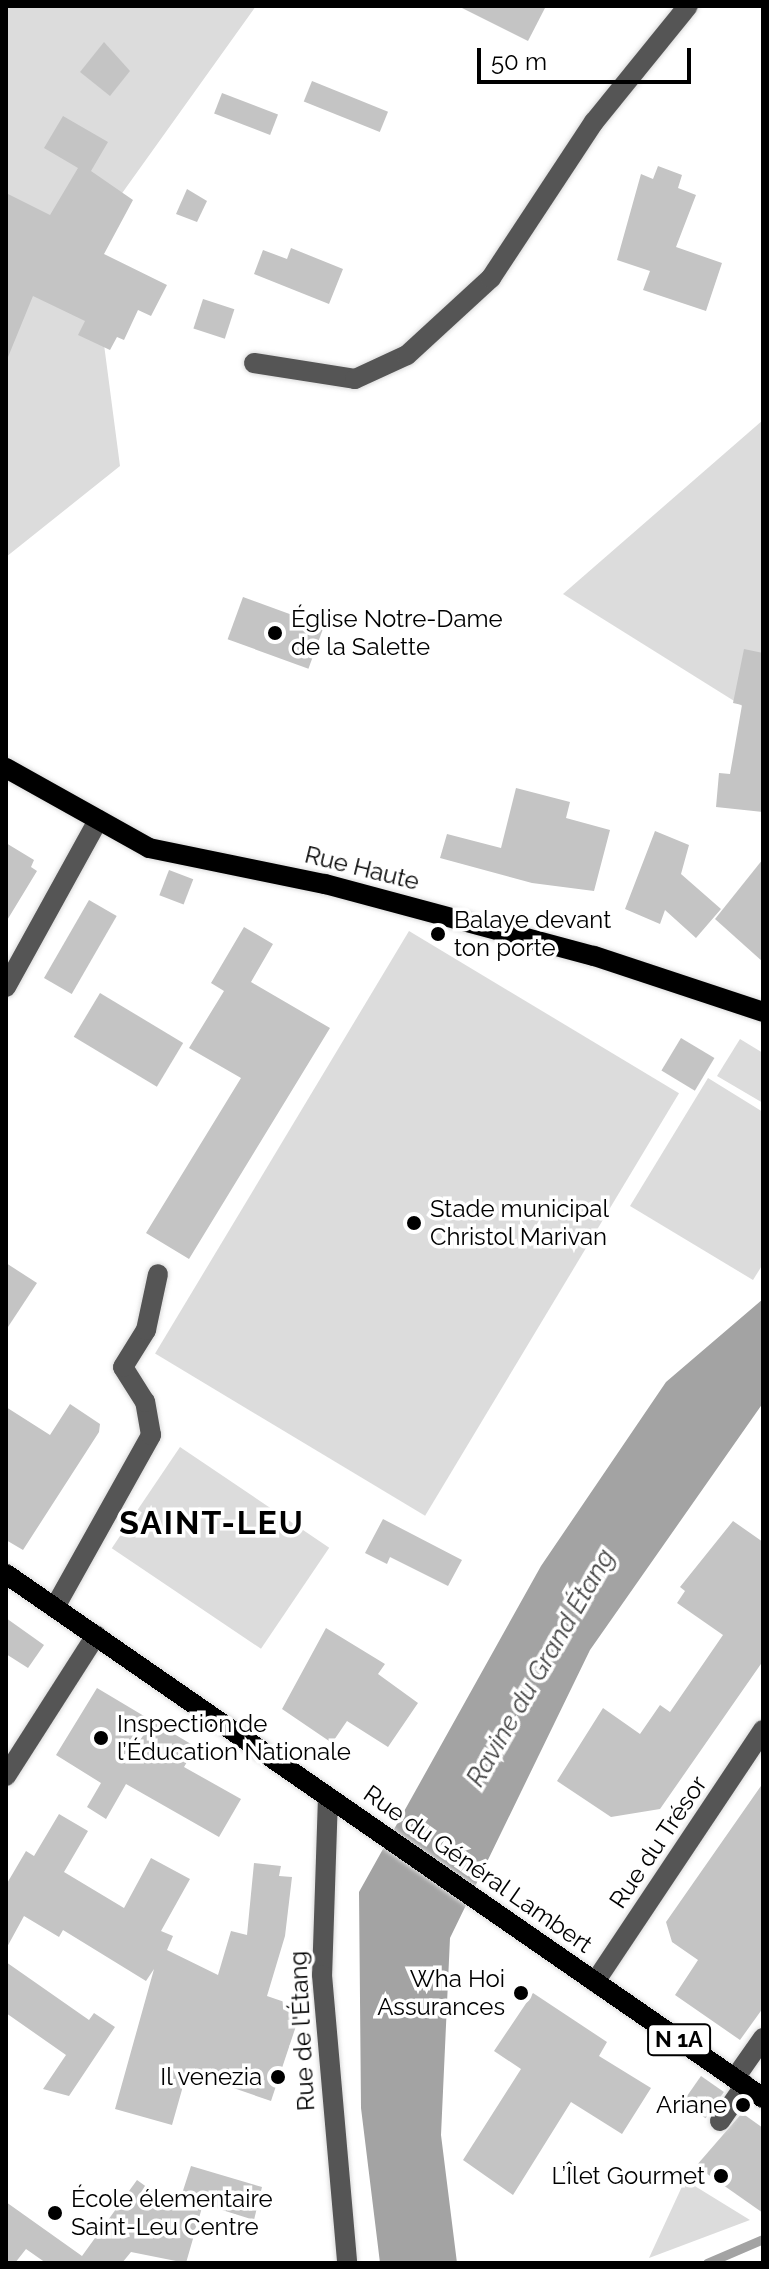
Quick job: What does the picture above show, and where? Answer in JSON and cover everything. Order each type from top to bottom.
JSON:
[{"type":"main road","name":"Rue Haute","points":[[6,768],[149,848],[325,884],[564,948],[763,1012]]},
{"type":"main road","name":"Rue du Général Lambert","points":[[6,1574],[763,2098]]},
{"type":"street","points":[[254,363],[355,379],[407,355],[491,278],[594,122],[688,6]]},
{"type":"street","points":[[6,987],[98,820]]},
{"type":"street","points":[[55,1607],[151,1435],[145,1402],[123,1367],[146,1330],[158,1274]]},
{"type":"street","points":[[6,1776],[96,1635]]},
{"type":"street","name":"Rue du Trésor","points":[[595,1982],[763,1730]]},
{"type":"street","name":"Rue de l'Étang","points":[[328,1797],[322,1975],[347,2263]]},
{"type":"street","points":[[720,2121],[763,2038]]},
{"type":"shaded area","points":[[6,6],[256,6],[90,238],[120,466],[6,557]]},
{"type":"shaded area","points":[[763,420],[763,719],[563,594]]},
{"type":"shaded area","name":"Stade municipal Christol Marivan","points":[[409,931],[679,1093],[425,1516],[155,1354]]},
{"type":"shaded area","points":[[740,1039],[763,1053],[763,1103],[717,1076]]},
{"type":"shaded area","points":[[708,1078],[763,1112],[763,1264],[753,1280],[630,1206]]},
{"type":"shaded area","points":[[180,1447],[329,1548],[261,1649],[112,1548]]},
{"type":"shaded area","points":[[685,2180],[750,2220],[649,2258]]},
{"type":"water","name":"Ravine du Grand Étang","points":[[763,1299],[763,1403],[590,1650],[450,1938],[441,2135],[457,2263],[380,2263],[361,2108],[359,1892],[541,1566],[666,1382]]},
{"type":"building","points":[[458,6],[546,6],[528,41]]},
{"type":"building","points":[[104,42],[130,71],[110,96],[80,72]]},
{"type":"building","points":[[312,81],[388,112],[380,132],[304,101]]},
{"type":"building","points":[[222,93],[278,115],[270,135],[214,114]]},
{"type":"building","points":[[63,116],[108,142],[91,171],[133,200],[104,254],[167,285],[151,316],[138,310],[124,340],[117,337],[110,350],[78,335],[85,321],[33,296],[6,362],[6,193],[50,215],[78,168],[44,148]]},
{"type":"building","points":[[658,166],[682,175],[678,188],[696,195],[676,247],[722,263],[706,311],[643,290],[650,271],[617,260],[641,174],[653,179]]},
{"type":"building","points":[[187,189],[207,201],[197,222],[176,214]]},
{"type":"building","points":[[291,248],[343,269],[329,304],[254,274],[263,250],[287,259]]},
{"type":"building","points":[[203,299],[234,309],[225,339],[193,328]]},
{"type":"building","name":"Église Notre-Dame de la Salette","points":[[243,597],[324,626],[308,669],[228,639]]},
{"type":"building","points":[[744,649],[763,653],[763,812],[716,807],[719,773],[730,774],[742,705],[733,703]]},
{"type":"building","points":[[516,788],[570,802],[566,818],[610,830],[594,891],[532,883],[440,858],[447,834],[501,848]]},
{"type":"building","points":[[655,831],[689,845],[681,874],[721,909],[696,938],[665,910],[660,924],[625,909]]},
{"type":"building","points":[[6,843],[34,860],[31,867],[37,871],[6,922]]},
{"type":"building","points":[[763,859],[763,962],[715,919]]},
{"type":"building","points":[[169,870],[193,879],[184,905],[159,895]]},
{"type":"building","points":[[89,900],[117,916],[72,994],[44,978]]},
{"type":"building","points":[[244,927],[273,944],[251,982],[330,1028],[189,1259],[146,1233],[241,1078],[189,1048],[224,991],[211,983]]},
{"type":"building","points":[[100,993],[183,1043],[157,1087],[74,1037]]},
{"type":"building","points":[[681,1038],[714,1058],[695,1091],[661,1071]]},
{"type":"building","points":[[6,1263],[37,1283],[6,1330]]},
{"type":"building","points":[[70,1404],[100,1424],[99,1432],[23,1550],[6,1540],[6,1407],[50,1435]]},
{"type":"building","points":[[383,1519],[462,1560],[448,1586],[390,1557],[387,1564],[365,1553]]},
{"type":"building","points":[[733,1521],[763,1542],[763,1661],[660,1809],[611,1817],[557,1781],[603,1708],[640,1734],[660,1705],[670,1712],[723,1635],[677,1603],[685,1591],[680,1587]]},
{"type":"building","points":[[6,1618],[44,1645],[28,1668],[6,1654]]},
{"type":"building","points":[[326,1628],[385,1664],[378,1674],[418,1703],[388,1747],[347,1721],[332,1743],[282,1709]]},
{"type":"building","points":[[97,1688],[196,1747],[184,1767],[241,1799],[219,1837],[126,1784],[106,1819],[87,1807],[101,1783],[56,1755]]},
{"type":"building","points":[[763,1783],[763,2008],[740,2040],[675,1995],[698,1960],[672,1942],[666,1922]]},
{"type":"building","points":[[59,1814],[88,1831],[64,1872],[124,1908],[151,1858],[190,1879],[161,1931],[173,1936],[167,1950],[218,1975],[231,1931],[247,1935],[254,1863],[281,1866],[279,1876],[292,1877],[285,1936],[267,1996],[302,2008],[271,2101],[187,2072],[172,2125],[115,2109],[154,1969],[146,1981],[63,1930],[59,1937],[24,1916],[6,1949],[6,1885],[26,1851],[34,1856]]},
{"type":"building","points":[[6,1962],[89,2020],[94,2013],[115,2027],[69,2096],[43,2089],[66,2055],[6,2013]]},
{"type":"building","points":[[533,1993],[607,2042],[599,2056],[651,2088],[622,2134],[571,2102],[513,2195],[463,2160],[521,2069],[494,2051]]},
{"type":"building","points":[[701,2076],[724,2092],[706,2118],[683,2102]]},
{"type":"building","points":[[742,2113],[763,2128],[763,2213],[696,2166]]},
{"type":"building","points":[[191,2166],[262,2187],[254,2220],[203,2204],[186,2263],[131,2252],[122,2263],[46,2263],[26,2249],[15,2263],[6,2263],[6,2202],[82,2256],[137,2180],[177,2209]]},
{"type":"waterway","points":[[707,2263],[763,2239]]},
{"type":"place","name":"Église Notre-Dame de la Salette","points":[[275,633]]},
{"type":"place","name":"Balaye devant ton porte","points":[[438,934]]},
{"type":"place","name":"Stade municipal Christol Marivan","points":[[414,1223]]},
{"type":"place","name":"Inspection de l’Éducation Nationale","points":[[101,1738]]},
{"type":"place","name":"Wha Hoi Assurances","points":[[521,1993]]},
{"type":"place","name":"Il venezia","points":[[278,2077]]},
{"type":"place","name":"Ariane","points":[[743,2105]]},
{"type":"place","name":"L’Îlet Gourmet","points":[[721,2176]]},
{"type":"place","name":"École élementaire Saint-Leu Centre","points":[[55,2213]]},
{"type":"district","name":"SAINT-LEU","points":[[212,1523]]}]
